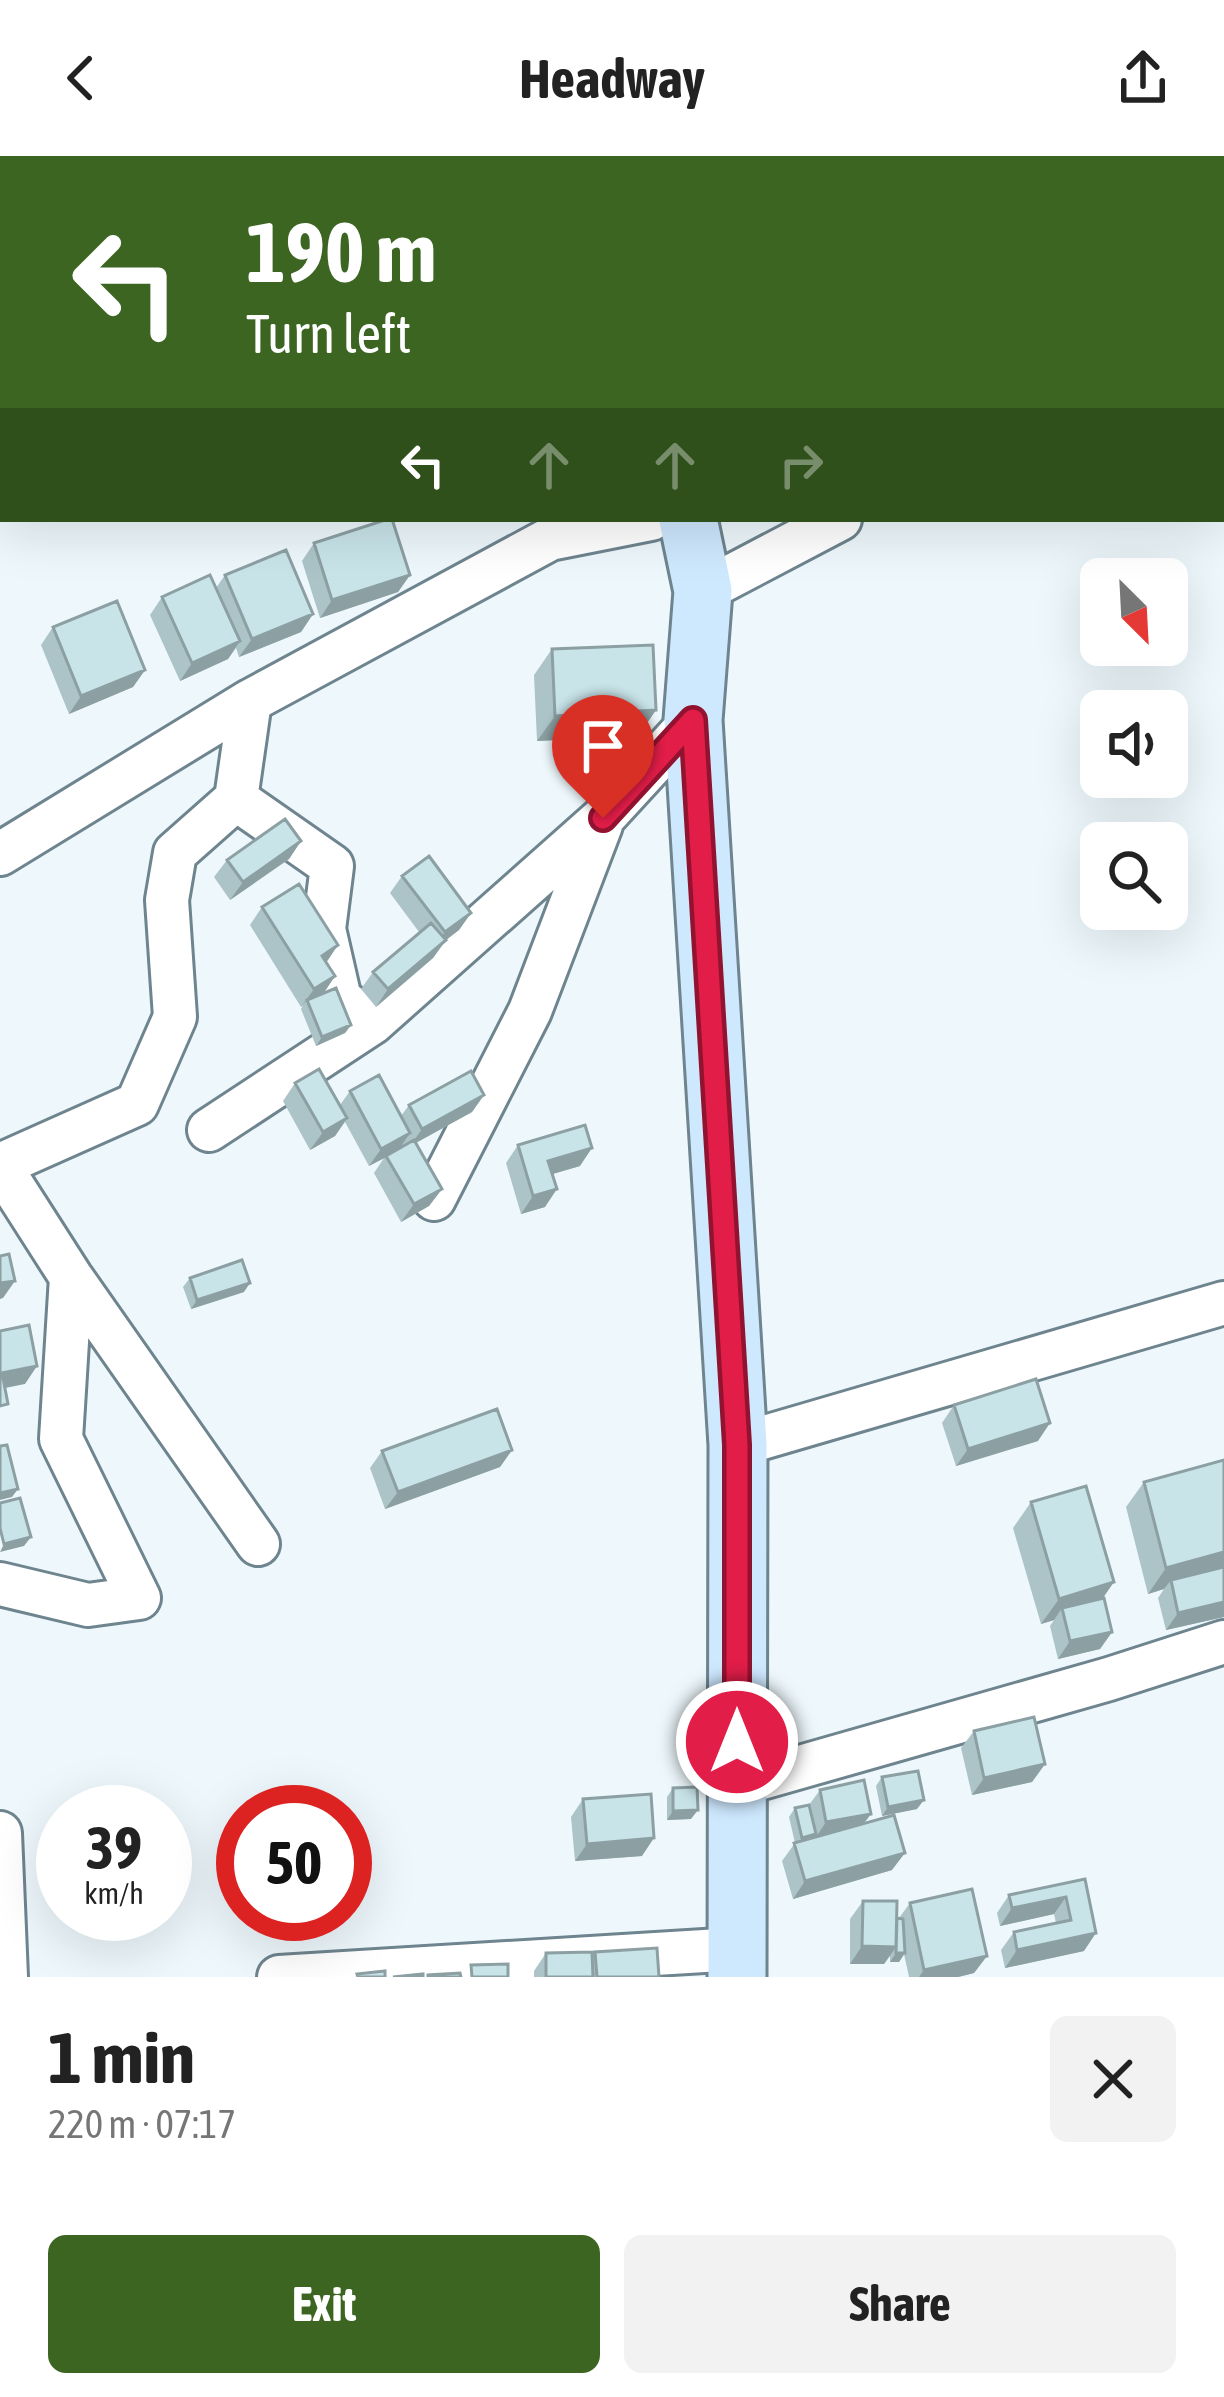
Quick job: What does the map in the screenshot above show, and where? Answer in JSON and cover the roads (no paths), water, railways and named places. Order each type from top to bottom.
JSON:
[{"type":"main road","points":[[689,522],[704,591],[693,720],[737,1445],[737,1963]]},
{"type":"street","points":[[0,854],[250,701],[550,539],[636,522]]},
{"type":"street","points":[[704,591],[835,522]]},
{"type":"street","points":[[250,701],[236,799],[176,853],[167,900],[175,1017],[137,1104],[0,1166],[258,1544]]},
{"type":"street","points":[[209,1130],[372,1023],[603,818],[693,720]]},
{"type":"street","points":[[236,799],[332,866],[324,929],[340,999],[372,1023]]},
{"type":"street","points":[[434,1198],[530,1011],[603,818]]},
{"type":"street","points":[[0,1584],[88,1605],[139,1598],[61,1438],[71,1276]]},
{"type":"street","points":[[737,1445],[1224,1303]]},
{"type":"street","points":[[737,1785],[1224,1642]]},
{"type":"street","points":[[0,1832],[6,1977]]},
{"type":"street","points":[[279,1977],[737,1963]]}]
